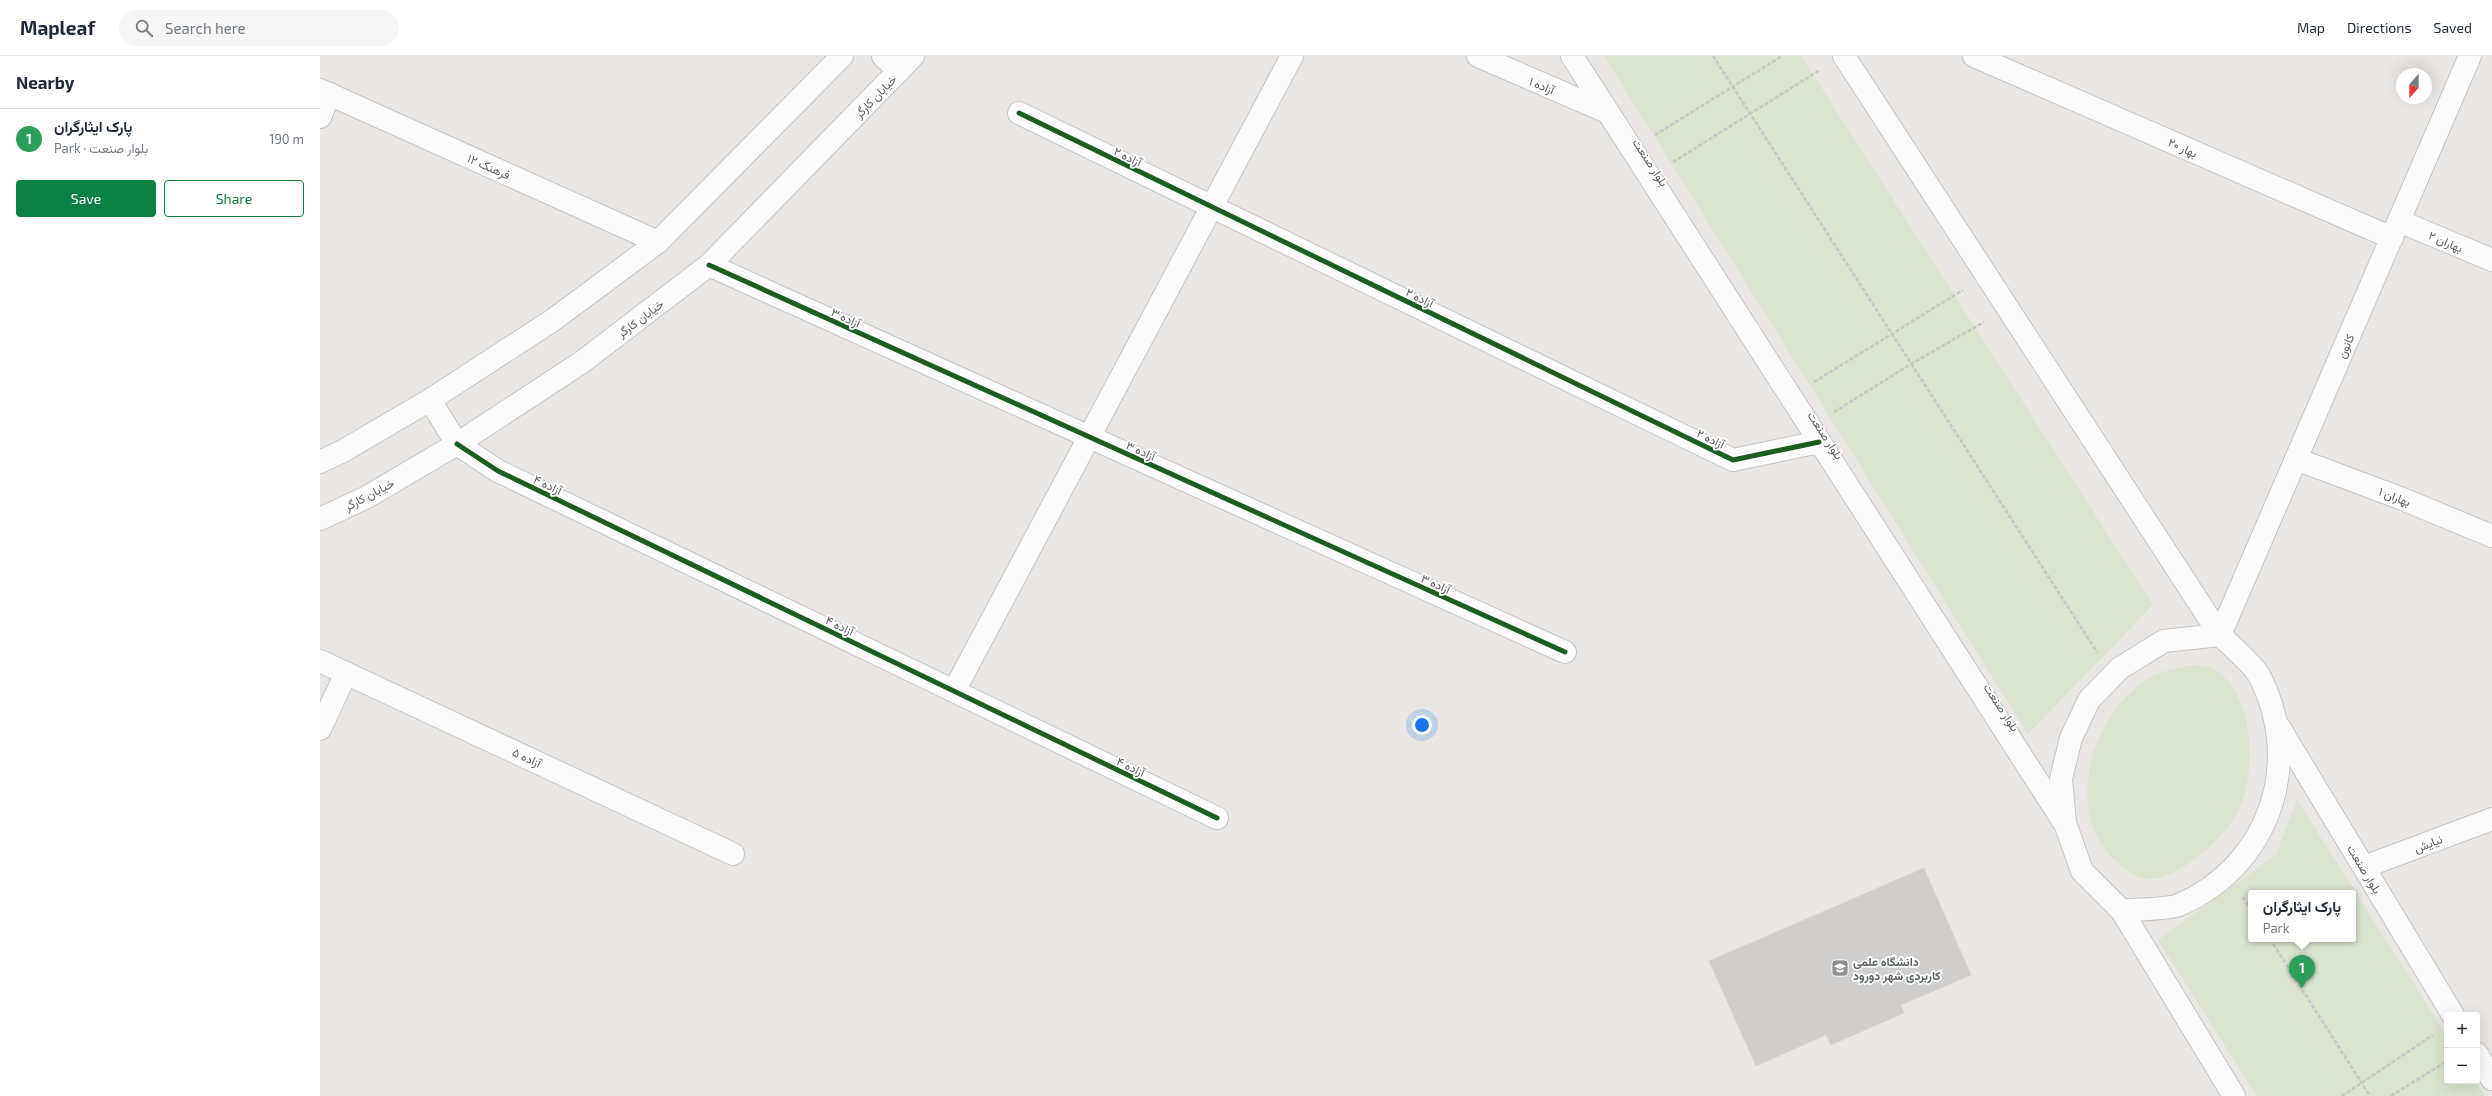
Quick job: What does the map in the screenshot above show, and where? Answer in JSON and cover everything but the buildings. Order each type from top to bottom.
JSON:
[{"type":"street","points":[[320,462],[343,451],[430,400],[553,320],[658,242],[842,56]]},
{"type":"street","points":[[883,56],[906,64]]},
{"type":"street","points":[[954,691],[1292,56]]},
{"type":"street","name":"آزاده ۱","points":[[1478,56],[1607,112]]},
{"type":"street","name":"بلوار صنعت","points":[[1572,56],[1814,435],[2065,823]]},
{"type":"street","points":[[1844,56],[2220,635],[2260,676],[2277,723],[2280,768],[2270,809],[2252,847],[2221,879],[2178,905],[2122,911]]},
{"type":"street","name":"بهار ۲۰","points":[[1974,56],[2395,230]]},
{"type":"street","name":"کانون","points":[[2220,635],[2470,56]]},
{"type":"street","name":"خیابان کارگر","points":[[320,519],[367,497],[457,444],[582,362],[709,266],[906,64]]},
{"type":"street","points":[[320,117],[325,92]]},
{"type":"street","name":"فرهنگ ۱۲","points":[[325,92],[658,242]]},
{"type":"street","name":"آزاده ۲","points":[[1019,113],[1734,460],[1814,435]]},
{"type":"street","name":"بهاران ۲","points":[[2395,230],[2492,260]]},
{"type":"street","name":"آزاده ۳","points":[[709,266],[1565,652]]},
{"type":"street","points":[[430,400],[457,444]]},
{"type":"street","name":"آزاده ۴","points":[[457,444],[498,471],[1217,818]]},
{"type":"street","name":"بهاران ۱","points":[[2296,459],[2400,498],[2492,536]]},
{"type":"street","points":[[2220,635],[2164,641],[2120,668],[2089,700],[2071,738],[2061,779],[2065,823],[2082,871],[2122,911],[2234,1096]]},
{"type":"street","name":"آزاده ۵","points":[[320,661],[733,854]]},
{"type":"street","points":[[320,729],[346,673]]},
{"type":"street","name":"بلوار صنعت","points":[[2277,723],[2451,1012]]},
{"type":"street","name":"نیایش","points":[[2364,867],[2492,819]]},
{"type":"street","points":[[2480,1059],[2492,1078]]},
{"type":"path","points":[[1712,56],[2112,676]]},
{"type":"path","points":[[1631,150],[1782,56]]},
{"type":"path","points":[[1648,176],[1823,68]]},
{"type":"path","points":[[1790,397],[1986,275]]},
{"type":"path","points":[[1814,435],[1911,364],[2008,309]]},
{"type":"path","points":[[2272,942],[2370,1096]]},
{"type":"path","points":[[2342,1096],[2434,1035]]},
{"type":"path","points":[[2391,1096],[2444,1063]]},
{"type":"green space","points":[[1604,56],[1801,56],[2153,605],[2028,734]]},
{"type":"green space","points":[[2193,665],[2208,667],[2216,670],[2229,682],[2238,697],[2245,714],[2250,752],[2246,789],[2241,805],[2226,830],[2201,854],[2187,865],[2172,873],[2158,878],[2144,879],[2132,874],[2116,861],[2099,841],[2090,817],[2087,791],[2091,764],[2099,738],[2112,714],[2130,693],[2150,678],[2160,673]]},
{"type":"green space","points":[[2297,800],[2354,890],[2248,890],[2248,942],[2356,942],[2356,893],[2444,1031],[2444,1084],[2477,1084],[2485,1096],[2257,1096],[2158,940],[2276,855]]},
{"type":"cycle path","points":[[1019,113],[1733,460],[1819,442]]},
{"type":"cycle path","points":[[709,265],[1565,652]]},
{"type":"cycle path","points":[[457,444],[498,471],[1217,818]]},
{"type":"place","name":"دانشگاه علمی کاربردی شهر دورود","points":[[1840,968]]},
{"type":"place","name":"پارک ایثارگران","points":[[2302,988]]}]
